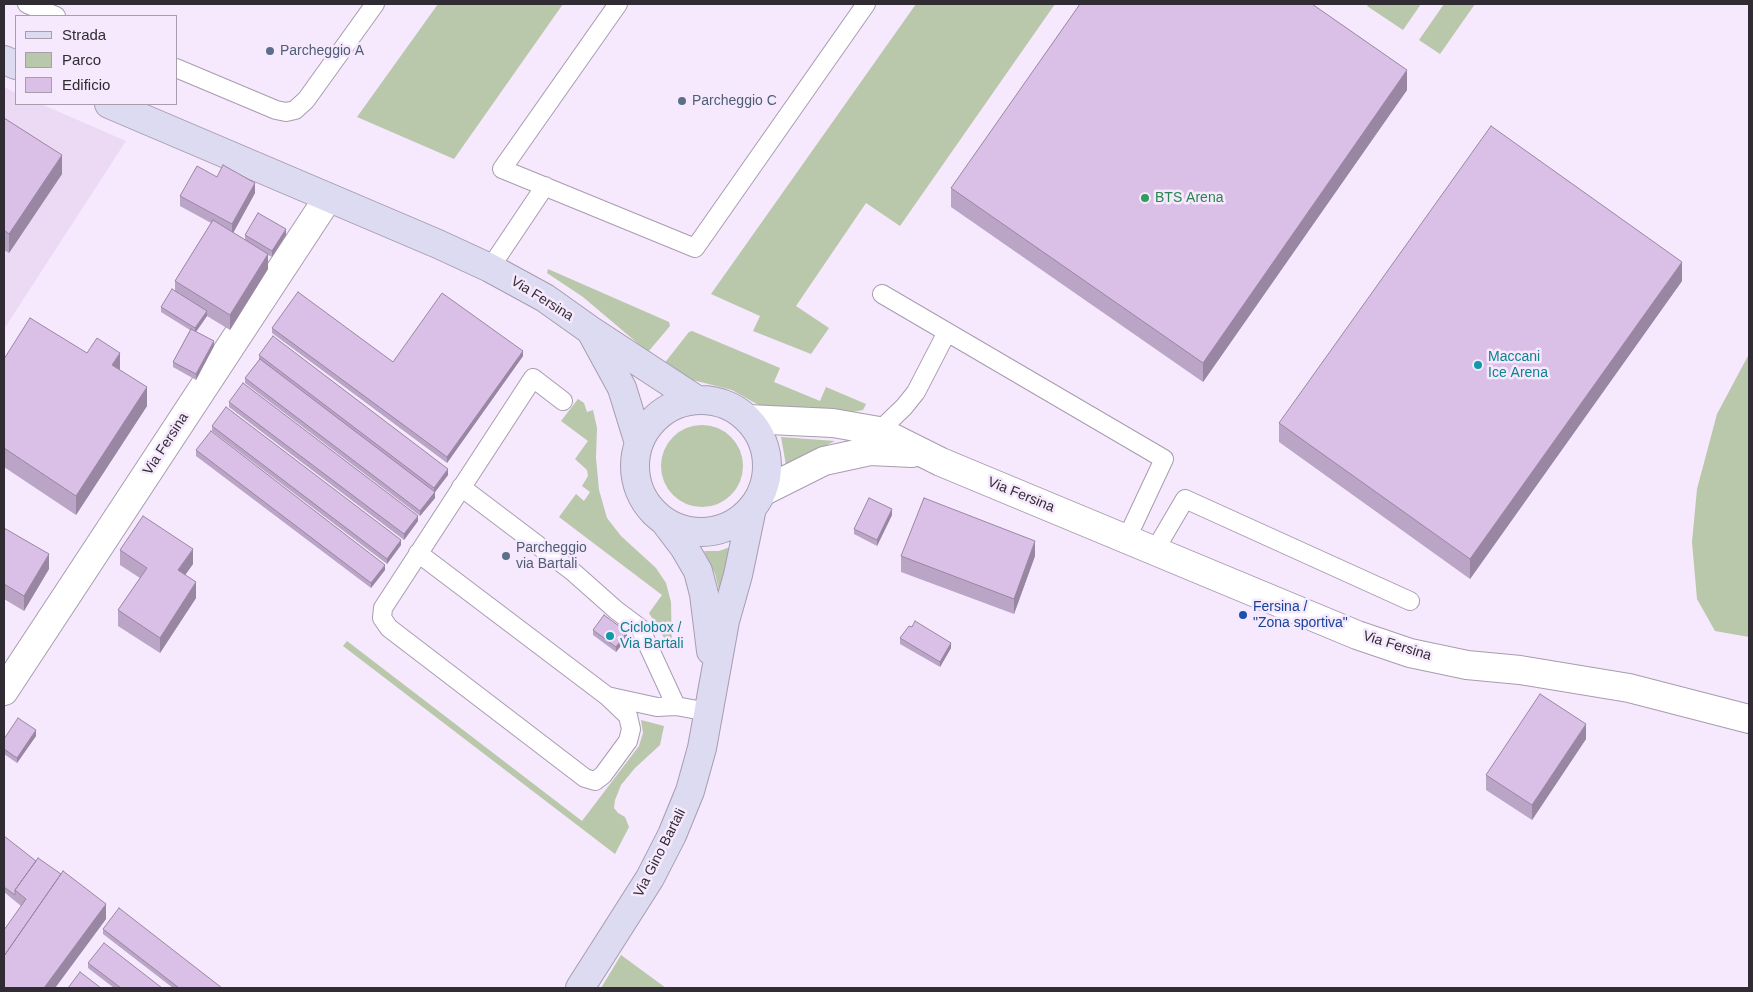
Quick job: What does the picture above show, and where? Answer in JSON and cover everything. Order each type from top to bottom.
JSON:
[{"type":"street","name":"Via Fersina","points":[[111,105],[216,148],[490,268],[545,298],[590,330],[698,400]]},
{"type":"street","name":"Via Fersina","points":[[4,691],[328,198]]},
{"type":"street","name":"Via Fersina","points":[[590,330],[622,388],[639,443]]},
{"type":"street","points":[[698,400],[716,401],[724,404],[748,419],[759,434],[766,453],[767,473],[757,500],[738,521],[720,529],[702,532],[682,530],[665,522],[652,510],[642,495],[636,478],[635,461],[639,443],[648,426],[662,413],[679,404],[698,400]]},
{"type":"street","name":"Via Fersina","points":[[748,419],[833,423],[879,431],[924,454],[1356,635],[1410,653],[1468,664],[1520,670],[1629,688],[1749,720]]},
{"type":"street","name":"Via Fersina","points":[[757,500],[824,460],[870,451],[924,454]]},
{"type":"street","name":"Via Gino Bartali","points":[[580,988],[650,878],[672,835],[690,791],[702,748],[725,621],[757,500]]},
{"type":"street","name":"Via Gino Bartali","points":[[665,522],[684,547],[698,571],[704,594],[714,675]]},
{"type":"lane","points":[[27,4],[54,15]]},
{"type":"lane","points":[[178,69],[276,110],[286,112],[295,110],[306,100],[375,4]]},
{"type":"lane","points":[[618,4],[502,169],[695,248],[866,4]]},
{"type":"lane","points":[[490,268],[545,186]]},
{"type":"lane","points":[[882,294],[1164,459],[1127,538]]},
{"type":"lane","points":[[879,431],[904,407],[916,392],[947,332]]},
{"type":"lane","points":[[418,552],[607,696],[628,716],[631,729],[628,741],[603,774],[595,781],[585,778],[389,628],[382,618],[383,608],[418,552],[533,378],[563,401]]},
{"type":"lane","points":[[461,487],[572,571],[616,610],[640,628],[676,706]]},
{"type":"lane","points":[[1155,550],[1185,499],[1410,601]]},
{"type":"lane","points":[[607,696],[657,706],[676,706],[708,712]]},
{"type":"shaded area","points":[[4,87],[15,92],[15,105],[43,105],[126,141],[4,329]]},
{"type":"green space","points":[[438,4],[563,4],[454,159],[357,117]]},
{"type":"green space","points":[[916,4],[1055,4],[900,226],[866,203],[796,306],[829,328],[811,354],[753,331],[760,316],[711,294]]},
{"type":"green space","points":[[1369,4],[1421,4],[1403,30],[1367,6]]},
{"type":"green space","points":[[1444,4],[1475,4],[1440,54],[1419,40]]},
{"type":"green space","points":[[548,269],[669,322],[670,326],[648,352],[583,297],[547,273]]},
{"type":"green space","points":[[692,331],[780,368],[774,382],[820,401],[826,387],[866,404],[863,410],[840,414],[762,407],[732,390],[685,378],[663,365],[689,332]]},
{"type":"green space","points":[[1749,354],[1749,637],[1715,631],[1697,599],[1692,542],[1697,489],[1717,414]]},
{"type":"green space","points":[[578,399],[584,403],[587,412],[593,410],[597,428],[596,458],[599,490],[607,518],[621,536],[656,568],[666,583],[671,602],[672,651],[649,613],[662,595],[559,517],[576,494],[584,501],[590,492],[582,486],[588,476],[587,470],[575,459],[588,441],[561,421]]},
{"type":"green space","points":[[694,425],[710,425],[725,432],[736,443],[743,458],[740,482],[731,495],[710,507],[694,507],[679,500],[668,489],[661,474],[661,458],[668,443],[679,432]]},
{"type":"green space","points":[[781,437],[835,441],[786,465]]},
{"type":"green space","points":[[733,546],[720,594],[715,574],[704,551],[719,551]]},
{"type":"green space","points":[[347,641],[582,821],[639,746],[643,733],[641,720],[664,726],[660,745],[635,768],[621,785],[615,800],[614,808],[625,817],[629,827],[615,854],[343,646]]},
{"type":"green space","points":[[621,955],[666,988],[601,988]]},
{"type":"building","name":"BTS Arena","points":[[1080,4],[1312,4],[1407,70],[1203,363],[951,188]]},
{"type":"building","points":[[4,118],[62,155],[9,234],[4,230]]},
{"type":"building","name":"Maccani Ice Arena","points":[[1491,126],[1682,262],[1470,559],[1279,423]]},
{"type":"building","points":[[223,165],[255,183],[232,224],[180,196],[197,166],[217,177]]},
{"type":"building","points":[[258,213],[286,229],[272,251],[245,235]]},
{"type":"building","points":[[213,220],[268,254],[230,315],[175,281]]},
{"type":"building","points":[[172,289],[207,311],[195,328],[161,307]]},
{"type":"building","points":[[298,292],[393,362],[442,293],[523,351],[447,457],[272,328]]},
{"type":"building","points":[[30,318],[87,353],[97,338],[120,353],[112,365],[147,387],[76,496],[4,448],[4,359]]},
{"type":"building","points":[[191,329],[214,341],[196,374],[173,362]]},
{"type":"building","points":[[273,336],[448,469],[434,488],[259,355]]},
{"type":"building","points":[[260,359],[435,492],[420,511],[245,378]]},
{"type":"building","points":[[243,383],[418,516],[404,534],[229,402]]},
{"type":"building","points":[[226,407],[401,540],[387,559],[212,426]]},
{"type":"building","points":[[211,431],[385,565],[371,583],[196,450]]},
{"type":"building","points":[[869,498],[892,509],[877,540],[854,529]]},
{"type":"building","points":[[924,498],[1035,541],[1014,599],[901,556]]},
{"type":"building","points":[[143,516],[193,549],[178,570],[196,582],[160,638],[118,610],[147,568],[120,550]]},
{"type":"building","points":[[4,528],[49,554],[24,596],[4,584]]},
{"type":"building","name":"Ciclobox / Via Bartali","points":[[604,615],[627,632],[616,647],[593,630]]},
{"type":"building","points":[[915,621],[951,643],[940,662],[900,638],[909,626],[912,627]]},
{"type":"building","points":[[1540,694],[1586,724],[1532,805],[1486,775]]},
{"type":"building","points":[[18,718],[36,730],[17,758],[4,749],[4,739]]},
{"type":"building","points":[[4,836],[36,861],[15,890],[15,895],[4,887]]},
{"type":"building","points":[[38,858],[61,874],[4,956],[4,930],[26,899],[15,890]]},
{"type":"building","points":[[63,871],[106,904],[44,988],[4,988],[4,956]]},
{"type":"building","points":[[119,908],[222,988],[179,988],[103,929]]},
{"type":"building","points":[[104,943],[162,988],[121,988],[88,963]]},
{"type":"building","points":[[80,972],[101,988],[68,988]]},
{"type":"place","name":"Parcheggio A","points":[[270,51]]},
{"type":"place","name":"Parcheggio C","points":[[682,101]]},
{"type":"place","name":"BTS Arena","points":[[1145,198]]},
{"type":"place","name":"Maccani Ice Arena","points":[[1478,365]]},
{"type":"place","name":"Parcheggio via Bartali","points":[[506,556]]},
{"type":"place","name":"Fersina / \"Zona sportiva\"","points":[[1243,615]]},
{"type":"place","name":"Ciclobox / Via Bartali","points":[[610,636]]}]
